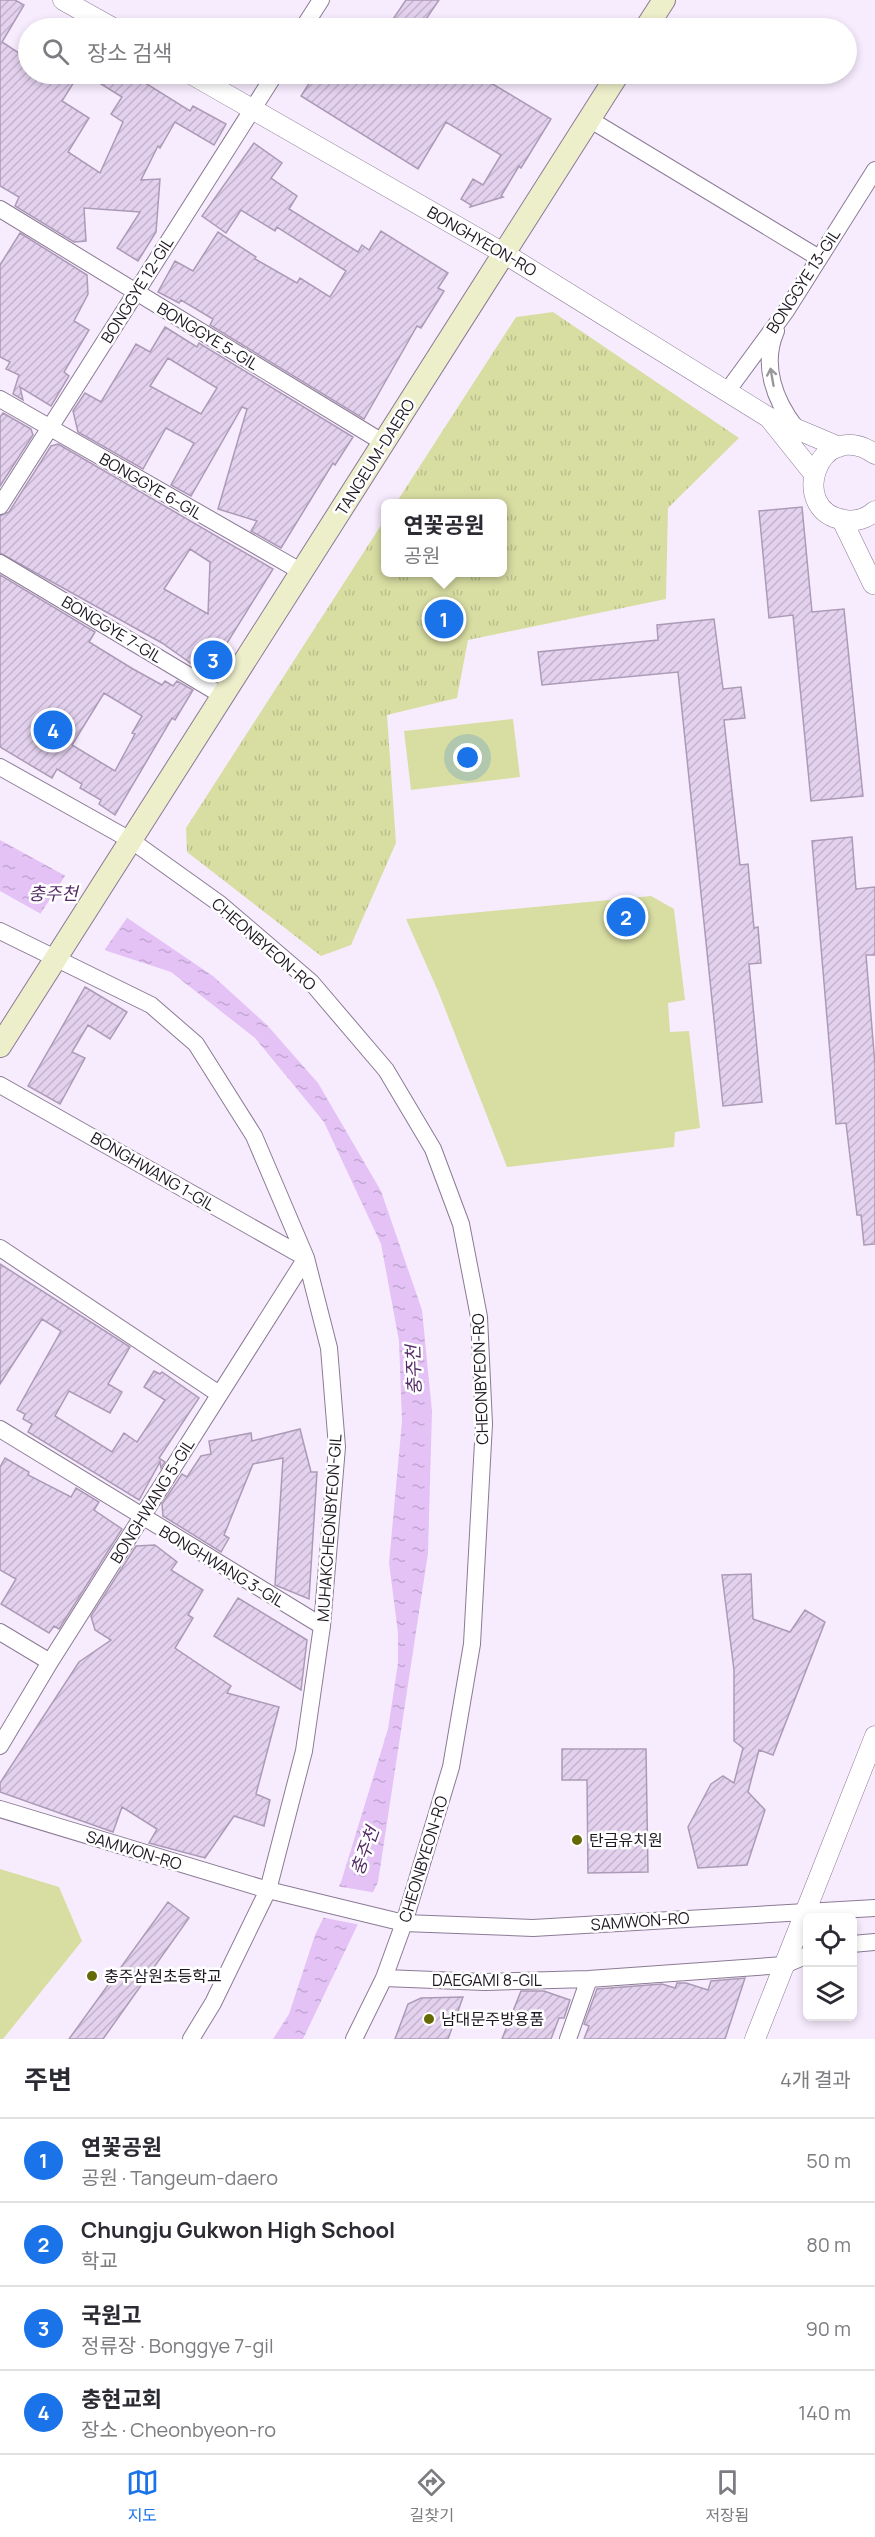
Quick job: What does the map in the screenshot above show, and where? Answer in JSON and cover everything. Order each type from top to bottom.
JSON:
[{"type":"main road","points":[[652,18],[664,0]]},
{"type":"main road","name":"TANGEUM-DAERO","points":[[57,958],[612,84]]},
{"type":"main road","points":[[0,1046],[57,958]]},
{"type":"street","points":[[63,0],[94,18]]},
{"type":"street","points":[[309,18],[321,0]]},
{"type":"street","name":"BONGHYEON-RO","points":[[208,84],[505,254],[728,390],[768,417],[839,447],[851,445],[875,454]]},
{"type":"street","name":"BONGGYE 12-GIL","points":[[0,506],[268,84]]},
{"type":"street","points":[[589,119],[819,258]]},
{"type":"street","name":"BONGGYE 13-GIL","points":[[728,390],[786,311],[875,170]]},
{"type":"street","name":"BONGGYE 5-GIL","points":[[0,209],[384,443]]},
{"type":"street","points":[[786,311],[771,343],[770,365],[775,394],[796,429]]},
{"type":"street","name":"BONGGYE 6-GIL","points":[[0,399],[302,573]]},
{"type":"street","name":"BONGHYEON-RO","points":[[768,417],[814,474]]},
{"type":"street","points":[[839,447],[828,452],[819,462],[814,474],[815,497],[821,507],[842,520],[874,588]]},
{"type":"street","points":[[842,520],[862,519],[875,511]]},
{"type":"street","points":[[874,588],[875,561]]},
{"type":"street","name":"BONGGYE 7-GIL","points":[[0,563],[223,696]]},
{"type":"street","name":"CHEONBYEON-RO","points":[[0,767],[132,841],[220,904],[310,982],[386,1070],[433,1149],[461,1224],[479,1317],[484,1424],[472,1644],[451,1767],[404,1923],[384,1978],[354,2039]]},
{"type":"street","name":"MUHAKCHEONBYEON-GIL","points":[[0,931],[151,1005],[196,1044],[254,1136],[306,1258],[329,1348],[337,1448],[322,1626],[304,1751],[268,1890],[213,2003],[191,2039]]},
{"type":"street","name":"BONGHWANG 1-GIL","points":[[0,1085],[306,1258]]},
{"type":"street","points":[[0,1248],[219,1394]]},
{"type":"street","name":"BONGHWANG 5-GIL","points":[[0,1746],[50,1662],[306,1258]]},
{"type":"street","name":"BONGHWANG 3-GIL","points":[[0,1430],[322,1626]]},
{"type":"street","points":[[0,1632],[50,1662]]},
{"type":"street","points":[[755,2039],[808,1911],[875,1736]]},
{"type":"street","name":"SAMWON-RO","points":[[0,1809],[268,1890],[404,1923],[533,1928],[875,1908]]},
{"type":"street","points":[[857,1944],[875,1942]]},
{"type":"street","points":[[784,1965],[803,1957]]},
{"type":"street","name":"DAEGAMI 8-GIL","points":[[384,1978],[485,1982],[589,1979],[784,1965]]},
{"type":"street","points":[[568,2039],[589,1979]]},
{"type":"green space","points":[[553,312],[739,438],[668,508],[666,599],[468,640],[457,698],[387,715],[396,843],[351,945],[321,956],[187,852],[186,828],[381,525],[381,577],[507,577],[507,499],[399,499],[516,317]]},
{"type":"green space","points":[[513,719],[520,777],[411,790],[404,731]]},
{"type":"green space","points":[[651,896],[674,909],[685,1000],[668,1003],[670,1032],[689,1031],[700,1128],[675,1132],[674,1147],[507,1167],[438,991],[406,919]]},
{"type":"green space","points":[[0,1869],[59,1887],[82,1941],[3,2039],[0,2039]]},
{"type":"water","name":"충주천","points":[[0,840],[64,875],[213,976],[267,1025],[318,1083],[381,1191],[422,1310],[432,1411],[428,1553],[378,1882],[303,2039],[273,2039],[289,2014],[315,1935],[341,1882],[388,1729],[398,1663],[398,1633],[389,1563],[402,1421],[399,1341],[381,1244],[324,1122],[255,1038],[171,972],[107,951],[0,891]]},
{"type":"pier","points":[[67,873],[129,915],[103,952],[39,916]]},
{"type":"pier","points":[[336,1886],[377,1893],[361,1925],[320,1917]]},
{"type":"building","points":[[0,0],[15,0],[24,5],[2,42],[18,52],[18,84],[73,84],[62,101],[89,118],[68,152],[100,173],[123,122],[111,114],[122,97],[101,84],[147,84],[190,111],[193,106],[226,124],[214,145],[175,122],[160,148],[158,146],[141,180],[160,179],[156,232],[138,261],[117,248],[140,212],[84,208],[86,241],[74,242],[15,206],[19,197],[0,186]]},
{"type":"building","points":[[406,0],[439,0],[427,18],[394,18]]},
{"type":"building","points":[[309,84],[493,84],[551,119],[521,168],[519,166],[501,196],[503,197],[470,207],[471,205],[461,199],[473,179],[483,185],[501,155],[446,122],[418,169],[301,96]]},
{"type":"building","points":[[254,143],[282,163],[271,178],[297,196],[289,209],[358,252],[362,245],[369,250],[381,231],[448,273],[438,288],[444,291],[421,328],[417,326],[364,419],[210,325],[213,319],[181,300],[179,303],[158,292],[175,261],[193,271],[218,232],[256,257],[255,259],[297,283],[300,278],[330,297],[346,271],[277,227],[275,231],[241,210],[226,233],[202,216]]},
{"type":"building","points":[[20,233],[87,275],[88,294],[74,321],[89,330],[64,372],[69,376],[51,406],[20,387],[23,400],[13,394],[19,375],[6,369],[10,362],[0,357],[0,265]]},
{"type":"building","points":[[165,327],[197,347],[199,343],[353,437],[335,465],[333,463],[281,548],[251,531],[257,521],[218,509],[247,409],[242,407],[191,496],[171,485],[194,443],[166,428],[143,469],[78,432],[73,411],[85,393],[101,402],[136,344],[150,352]],"holes":[[[168,358],[217,388],[201,414],[150,386]]]},
{"type":"building","points":[[3,413],[31,429],[33,435],[0,486],[0,417]]},
{"type":"building","points":[[58,444],[273,569],[224,648],[219,645],[203,672],[162,643],[0,553],[0,516],[9,512],[51,446]],"holes":[[[190,549],[210,562],[208,614],[164,589]]]},
{"type":"building","points":[[802,507],[812,612],[844,609],[863,796],[811,801],[793,615],[769,618],[759,511]]},
{"type":"building","points":[[0,575],[95,632],[89,642],[133,669],[162,685],[165,681],[173,686],[177,681],[193,690],[175,720],[172,718],[115,815],[99,804],[101,800],[80,788],[82,784],[57,769],[52,778],[0,747]],"holes":[[[104,693],[142,716],[115,771],[72,745]]]},
{"type":"building","points":[[714,619],[723,689],[741,687],[745,718],[724,720],[740,865],[748,864],[754,928],[758,927],[761,963],[749,964],[762,1102],[723,1106],[678,672],[542,685],[538,652],[658,640],[657,625]]},
{"type":"building","points":[[852,837],[856,889],[875,887],[875,955],[866,955],[875,1065],[875,1244],[864,1245],[861,1215],[857,1215],[846,1123],[836,1124],[812,841]]},
{"type":"building","points":[[85,987],[127,1012],[110,1039],[88,1025],[72,1052],[85,1058],[60,1104],[28,1086]]},
{"type":"building","points":[[0,1264],[130,1347],[108,1384],[122,1392],[110,1413],[69,1391],[55,1416],[112,1452],[124,1433],[137,1442],[165,1400],[144,1387],[154,1371],[160,1374],[162,1372],[199,1398],[159,1458],[165,1462],[161,1468],[160,1462],[139,1500],[28,1432],[32,1424],[23,1419],[25,1414],[17,1410],[61,1331],[42,1319],[0,1384]]},
{"type":"building","points":[[300,1429],[311,1472],[317,1472],[309,1599],[275,1585],[283,1458],[253,1464],[224,1535],[229,1538],[221,1552],[163,1516],[162,1504],[182,1474],[187,1477],[201,1456],[211,1454],[209,1441],[251,1433],[252,1441]]},
{"type":"building","points":[[5,1458],[29,1472],[28,1475],[71,1497],[76,1488],[99,1502],[94,1510],[122,1529],[59,1629],[54,1626],[49,1633],[1,1604],[16,1579],[0,1570],[0,1467]]},
{"type":"building","points":[[155,1545],[177,1562],[171,1570],[203,1590],[188,1615],[193,1618],[175,1648],[231,1686],[227,1693],[279,1707],[256,1794],[270,1800],[264,1826],[234,1816],[205,1858],[149,1843],[157,1829],[122,1807],[113,1832],[0,1792],[0,1783],[79,1662],[111,1640],[95,1630],[91,1616],[136,1546]]},
{"type":"building","points":[[751,1574],[753,1619],[790,1632],[805,1610],[825,1622],[773,1755],[759,1750],[748,1792],[765,1810],[747,1865],[698,1868],[688,1827],[711,1784],[723,1776],[734,1783],[743,1748],[734,1741],[734,1670],[722,1575]]},
{"type":"building","points":[[238,1598],[307,1640],[301,1690],[214,1636]]},
{"type":"building","name":"탄금유치원","points":[[562,1749],[646,1749],[648,1872],[588,1873],[587,1780],[562,1780]]},
{"type":"building","points":[[168,1902],[189,1918],[103,2039],[69,2039]]},
{"type":"building","points":[[745,1978],[725,2039],[584,2039],[589,2026],[584,2024],[597,1989],[662,1984],[675,1988],[677,1983],[686,1983],[708,1990],[711,1981]]},
{"type":"building","points":[[521,1991],[544,1991],[570,2000],[564,2018],[559,2018],[551,2039],[502,2039]]},
{"type":"building","name":"남대문주방용품","points":[[463,1997],[448,2039],[395,2039],[408,2004],[421,1998]]},
{"type":"place","name":"연꽃공원","points":[[444,619]]},
{"type":"place","name":"국원고","points":[[213,660]]},
{"type":"place","name":"충현교회","points":[[53,730]]},
{"type":"place","name":"Chungju Gukwon High School","points":[[626,917]]},
{"type":"place","name":"탄금유치원","points":[[577,1840]]},
{"type":"place","name":"충주삼원초등학교","points":[[92,1976]]},
{"type":"place","name":"남대문주방용품","points":[[429,2019]]}]
